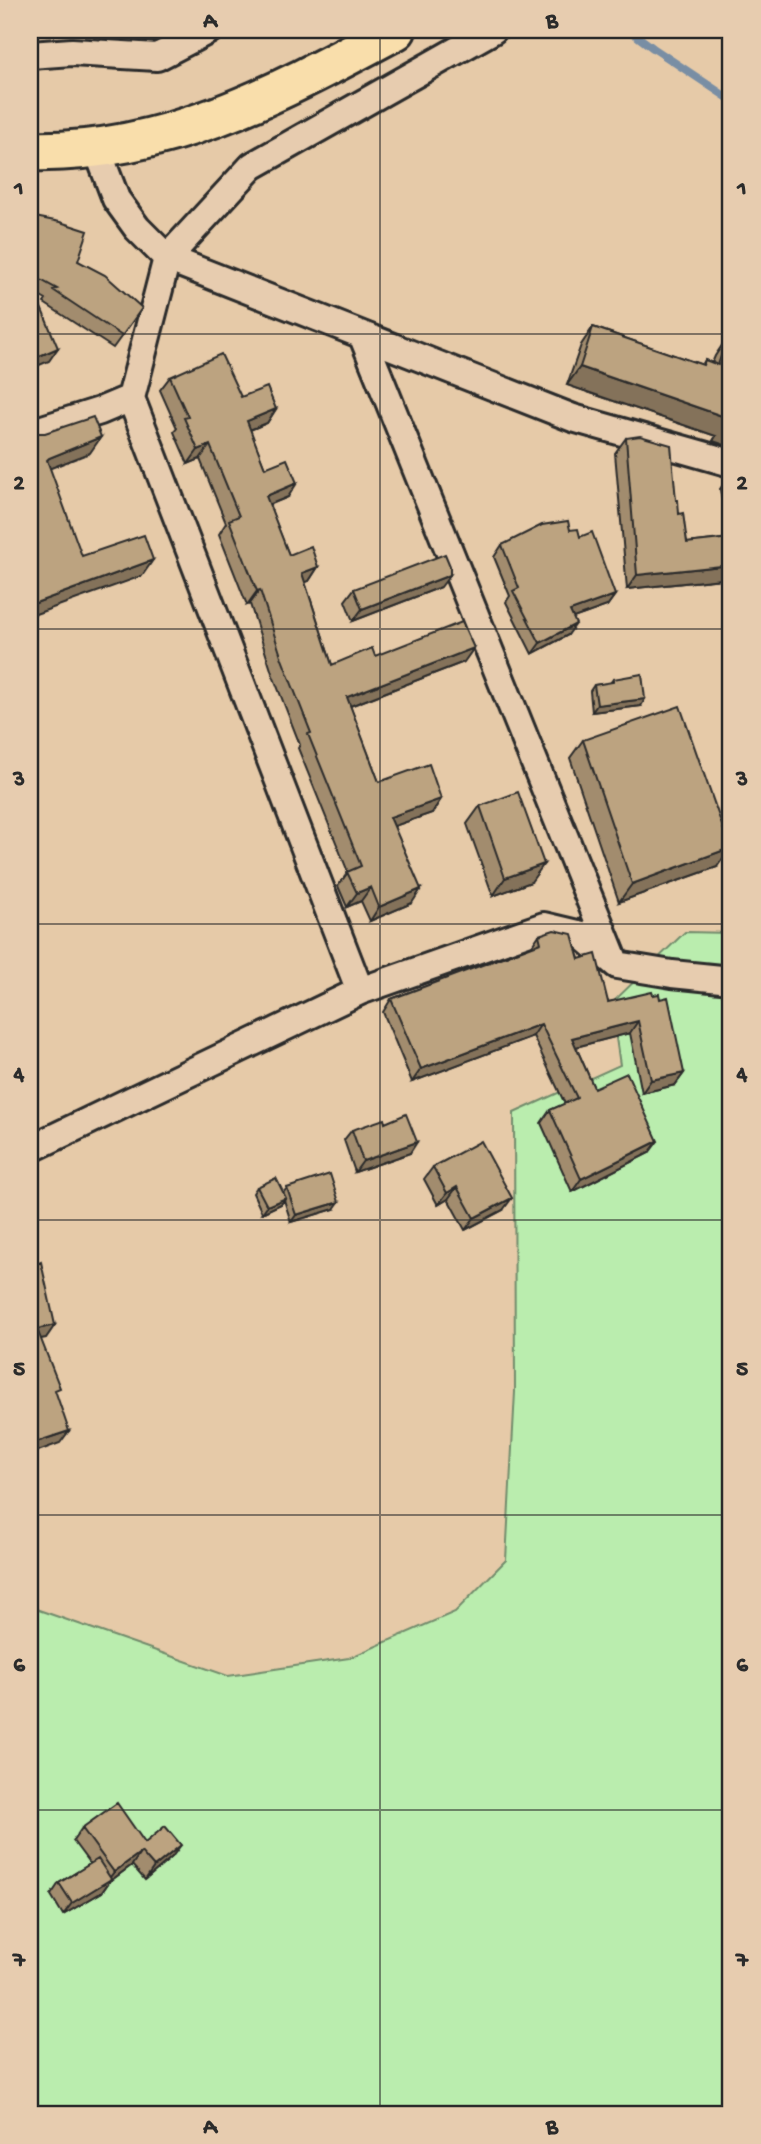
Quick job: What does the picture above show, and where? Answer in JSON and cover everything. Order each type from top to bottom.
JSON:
[{"type":"highway","points":[[30,151],[97,149],[214,120],[308,77],[396,30]]},
{"type":"street","points":[[30,55],[72,52],[157,57],[209,30]]},
{"type":"street","points":[[360,991],[131,398],[167,258],[252,166],[493,30]]},
{"type":"street","points":[[97,149],[116,199],[137,228],[167,258],[573,418],[731,463]]},
{"type":"street","points":[[363,337],[617,965]]},
{"type":"street","points":[[30,433],[100,411],[131,398]]},
{"type":"street","points":[[30,1149],[360,991],[544,926],[582,935],[617,965],[731,980]]},
{"type":"green space","points":[[685,932],[731,933],[731,2114],[30,2114],[30,1607],[228,1676],[349,1658],[455,1612],[506,1560],[515,1392],[514,1113],[620,1065],[611,1004]]},
{"type":"building","points":[[30,216],[88,231],[78,261],[105,275],[142,308],[122,336],[53,290],[57,289],[30,274]]},
{"type":"building","points":[[37,298],[58,348],[30,360],[30,301]]},
{"type":"building","points":[[593,327],[703,365],[705,360],[718,365],[727,338],[731,339],[731,419],[580,367]]},
{"type":"building","points":[[221,354],[241,397],[267,387],[276,409],[247,421],[265,468],[287,459],[297,483],[266,496],[289,555],[311,546],[318,567],[302,573],[332,665],[372,648],[375,656],[462,622],[474,648],[347,697],[379,782],[429,764],[441,799],[390,817],[421,889],[379,907],[371,887],[357,893],[347,872],[361,866],[308,734],[311,733],[282,659],[260,590],[257,591],[229,520],[239,516],[210,445],[198,450],[184,418],[188,417],[170,377]]},
{"type":"building","points":[[93,417],[101,437],[47,460],[82,556],[144,535],[153,560],[30,605],[30,428],[37,433],[45,433]]},
{"type":"building","points":[[640,436],[671,445],[676,500],[679,514],[683,513],[687,543],[731,538],[731,565],[637,575],[626,438]]},
{"type":"building","points":[[568,521],[570,530],[578,529],[580,537],[592,532],[615,595],[570,611],[576,624],[540,643],[513,591],[519,588],[502,545],[542,525]]},
{"type":"building","points":[[445,554],[450,575],[362,609],[354,589]]},
{"type":"building","points":[[642,674],[645,699],[597,705],[594,685]]},
{"type":"building","points":[[680,706],[730,848],[632,884],[583,740]]},
{"type":"building","points":[[518,792],[544,864],[505,878],[480,806]]},
{"type":"building","points":[[554,930],[572,934],[579,959],[596,954],[608,1002],[652,992],[653,995],[659,994],[660,999],[668,997],[684,1073],[651,1080],[638,1021],[572,1038],[594,1088],[627,1073],[658,1141],[581,1179],[550,1110],[577,1098],[541,1024],[421,1069],[391,999],[541,943],[539,935]]},
{"type":"building","points":[[406,1114],[417,1142],[363,1161],[352,1130],[384,1119],[385,1123]]},
{"type":"building","points":[[481,1141],[512,1198],[474,1218],[457,1187],[447,1193],[433,1167]]},
{"type":"building","points":[[330,1174],[339,1202],[296,1215],[287,1188]]},
{"type":"building","points":[[276,1178],[286,1198],[267,1206],[257,1187]]},
{"type":"building","points":[[41,1262],[55,1325],[37,1329],[60,1388],[55,1390],[69,1431],[30,1444],[30,1267]]},
{"type":"building","points":[[117,1803],[145,1843],[165,1826],[181,1845],[154,1867],[141,1852],[114,1872],[82,1828]]},
{"type":"building","points":[[98,1859],[111,1879],[72,1903],[59,1883]]},
{"type":"waterway","points":[[629,30],[731,100]]}]
